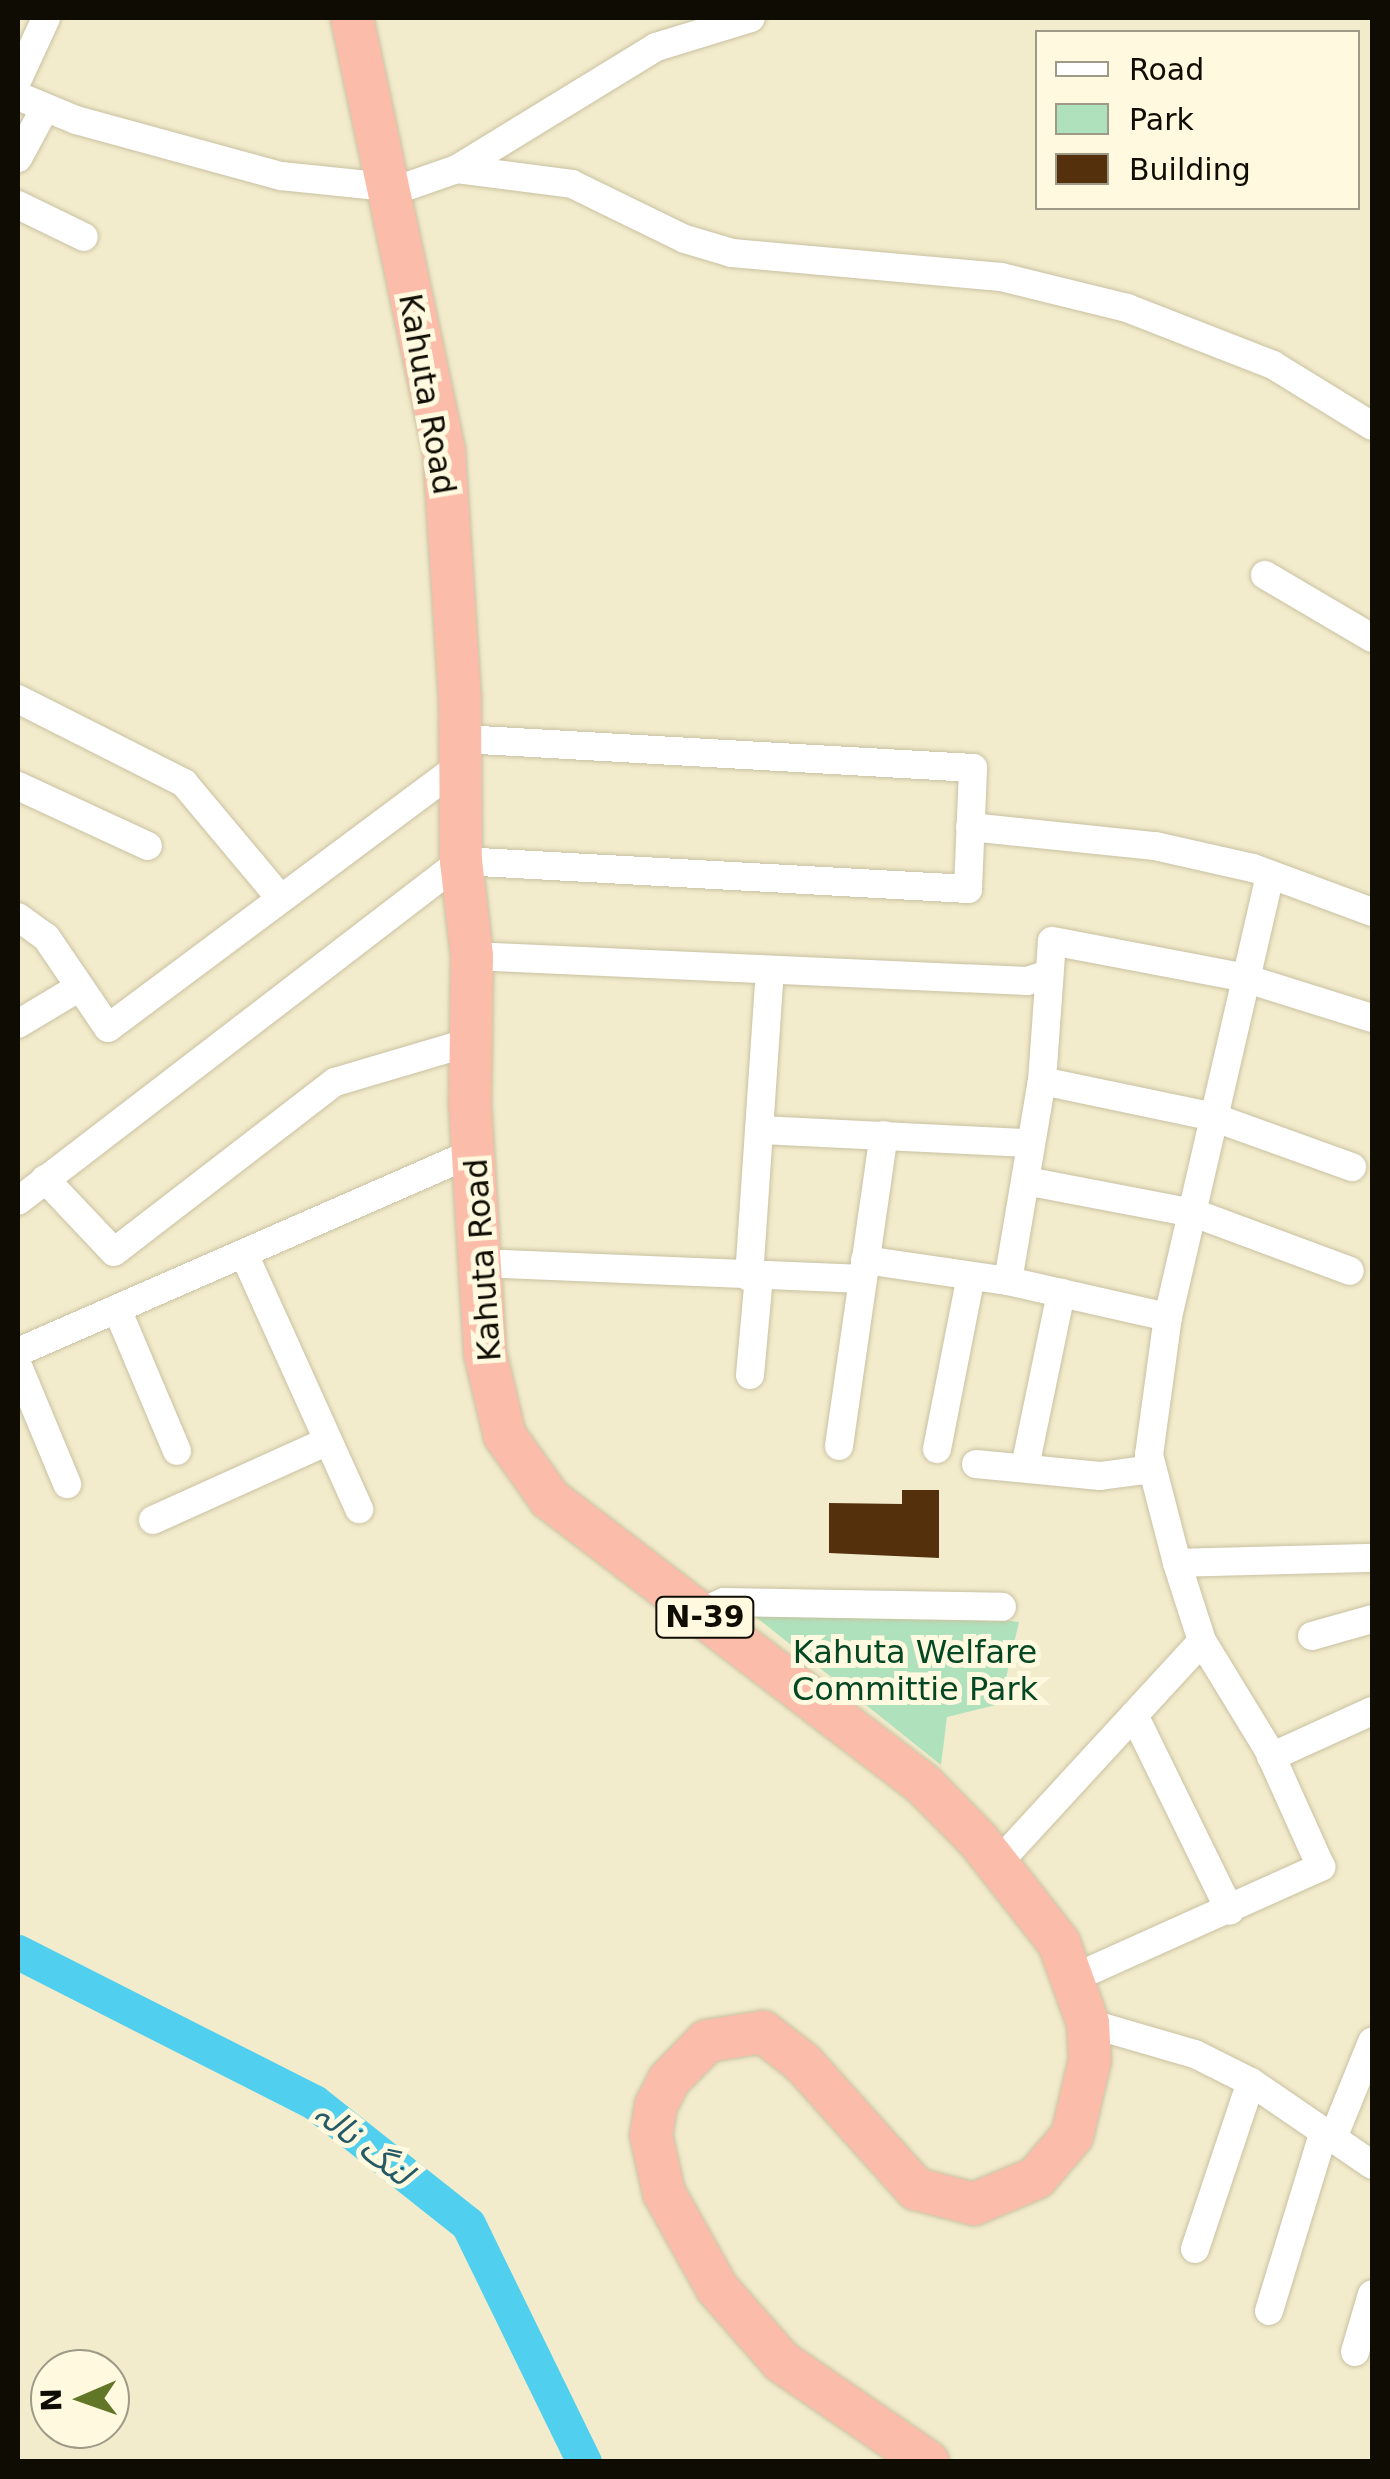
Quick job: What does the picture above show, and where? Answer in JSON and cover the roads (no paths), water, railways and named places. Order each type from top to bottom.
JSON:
[{"type":"highway","name":"Kahuta Road","points":[[352,18],[444,452],[462,752],[461,861],[472,956],[470,1042],[485,1354],[505,1436],[550,1498],[924,1786],[998,1863],[1076,1977],[1088,2023],[1090,2060],[1072,2136],[1036,2178],[974,2204],[916,2189],[886,2163],[803,2063],[763,2032],[744,2030],[707,2041],[669,2080],[656,2106],[651,2135],[664,2192],[717,2288],[782,2362],[928,2462]]},
{"type":"street","points":[[18,80],[46,18]]},
{"type":"street","points":[[18,96],[45,108],[281,176],[387,190],[457,169],[582,87],[656,47],[751,18]]},
{"type":"street","points":[[18,158],[45,108]]},
{"type":"street","points":[[457,169],[572,184],[685,239],[732,253],[1001,276],[1127,308],[1272,365],[1372,426]]},
{"type":"street","points":[[18,205],[84,238]]},
{"type":"street","points":[[1265,575],[1372,638]]},
{"type":"street","points":[[18,699],[184,783],[280,898]]},
{"type":"street","points":[[18,917],[46,937],[108,1028],[280,898],[462,752],[972,768],[968,889],[461,861],[18,1201]]},
{"type":"street","points":[[18,786],[148,846]]},
{"type":"street","points":[[970,827],[1154,846],[1253,868],[1269,878],[1372,912]]},
{"type":"street","points":[[1076,1977],[1321,1867],[1272,1757],[1202,1641],[1152,1469],[1151,1419],[1168,1317],[1194,1212],[1210,1116],[1241,977],[1269,878]]},
{"type":"street","points":[[1008,1281],[1042,1081],[1045,975],[1052,941],[1060,938],[1241,977],[1372,1018]]},
{"type":"street","points":[[472,956],[1027,981],[1045,975]]},
{"type":"street","points":[[750,1375],[770,971]]},
{"type":"street","points":[[18,1024],[78,988]]},
{"type":"street","points":[[45,1179],[114,1252],[336,1082],[470,1042]]},
{"type":"street","points":[[1042,1081],[1210,1116],[1352,1167]]},
{"type":"street","points":[[760,1130],[1030,1143]]},
{"type":"street","points":[[839,1446],[884,1135]]},
{"type":"street","points":[[66,1484],[22,1347],[477,1151]]},
{"type":"street","points":[[1026,1181],[1194,1212],[1350,1271]]},
{"type":"street","points":[[244,1254],[358,1509]]},
{"type":"street","points":[[482,1263],[754,1277],[863,1269],[971,1276],[1168,1317]]},
{"type":"street","points":[[936,1449],[971,1276]]},
{"type":"street","points":[[1025,1467],[1062,1293]]},
{"type":"street","points":[[117,1309],[177,1451]]},
{"type":"street","points":[[153,1520],[328,1441]]},
{"type":"street","points":[[976,1464],[1100,1476],[1152,1469]]},
{"type":"street","points":[[1177,1563],[1372,1558]]},
{"type":"street","points":[[700,1613],[724,1602],[1002,1607]]},
{"type":"street","points":[[1312,1636],[1372,1619]]},
{"type":"street","points":[[998,1863],[1202,1641]]},
{"type":"street","points":[[1272,1757],[1372,1711]]},
{"type":"street","points":[[1134,1716],[1230,1911]]},
{"type":"street","points":[[1088,2023],[1195,2054],[1252,2082],[1369,2160]]},
{"type":"street","points":[[1269,2311],[1328,2134],[1372,2042]]},
{"type":"street","points":[[1195,2248],[1252,2082]]},
{"type":"street","points":[[1355,2352],[1372,2294]]},
{"type":"waterway","name":"لنگ نالہ","points":[[18,1952],[314,2102],[468,2224],[584,2462]]},
{"type":"park label","name":"Kahuta Welfare Committie Park","points":[[915,1672]]}]
